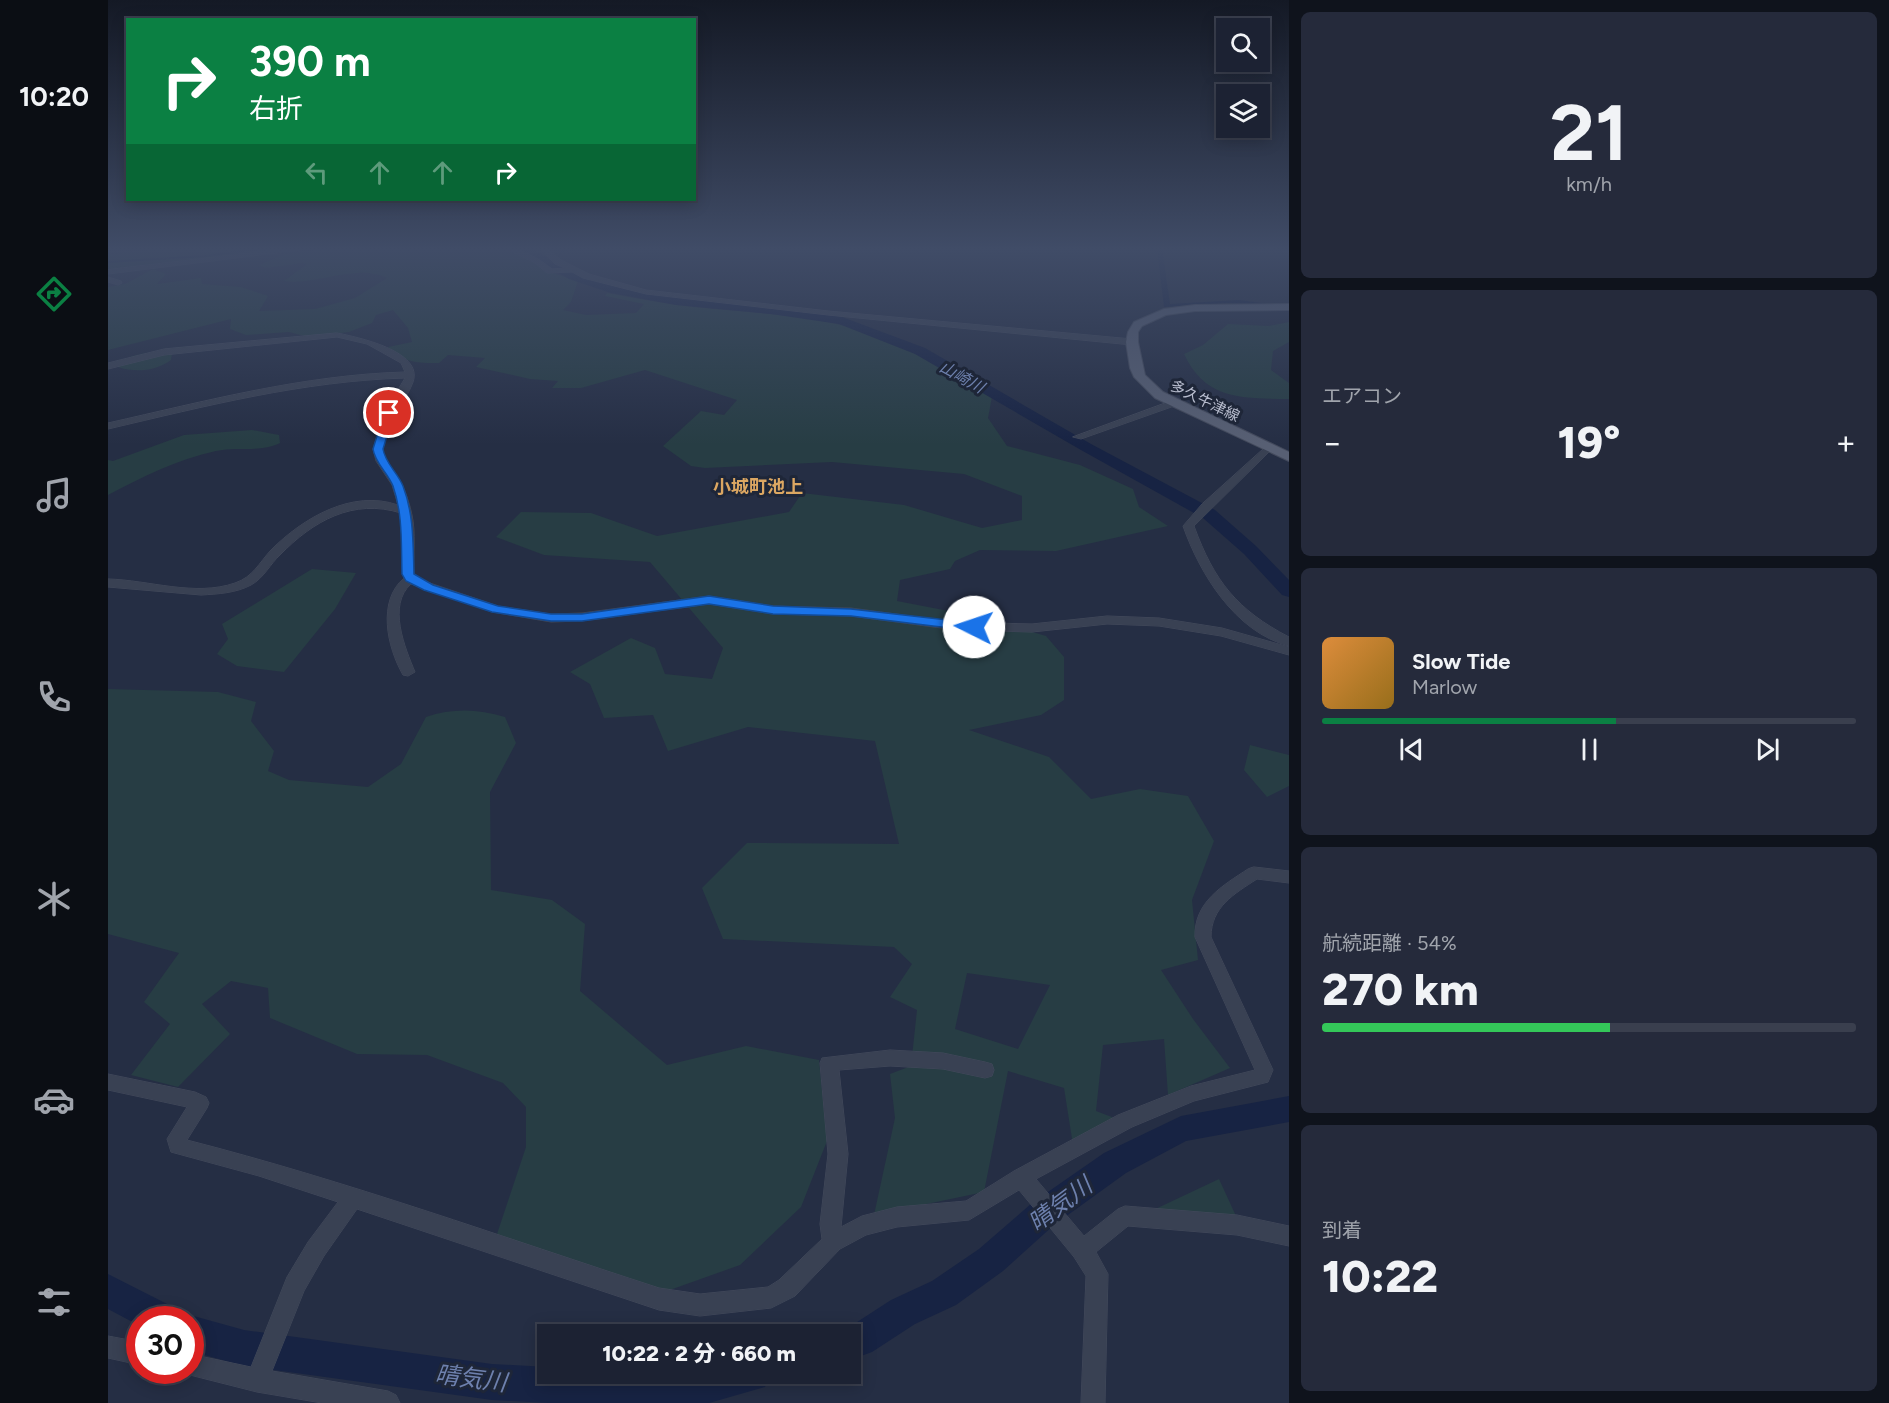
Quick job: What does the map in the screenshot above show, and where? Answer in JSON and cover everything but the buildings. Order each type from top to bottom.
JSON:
[{"type":"main road","points":[[1132,342],[1133,332],[1138,324],[1161,313]]},
{"type":"main road","name":"多久牛津線","points":[[1132,342],[1136,368],[1140,377],[1153,390],[1174,403],[1289,457]]},
{"type":"street","points":[[848,313],[1132,342]]},
{"type":"street","points":[[108,366],[164,352],[343,335],[377,345],[405,362],[409,375],[405,390],[389,413],[378,449],[381,460],[397,485],[404,510],[408,527],[408,574],[410,579],[429,588],[496,609],[551,618],[582,617],[709,600],[773,610],[851,612],[956,626],[1032,628],[1107,620],[1159,622],[1222,632],[1289,651]]},
{"type":"street","points":[[108,426],[274,388],[375,376],[409,375]]},
{"type":"street","points":[[1078,436],[1174,403]]},
{"type":"street","points":[[1268,448],[1188,526],[1208,569],[1224,592],[1248,618],[1289,642]]},
{"type":"street","points":[[108,583],[198,591],[231,588],[253,580],[261,574],[273,554],[282,546],[337,510],[356,504],[374,502],[404,510]]},
{"type":"street","points":[[408,672],[401,655],[393,603],[399,587],[410,579]]},
{"type":"street","points":[[108,1082],[195,1100],[199,1103],[177,1139],[178,1146],[259,1167],[354,1197],[659,1299],[700,1305],[771,1297],[787,1288],[833,1242],[861,1226],[897,1217],[969,1210],[1021,1178],[1125,1121],[1191,1094],[1262,1076],[1264,1070],[1203,937],[1201,925],[1205,914],[1215,902],[1254,873],[1289,877]]},
{"type":"street","points":[[833,1242],[830,1224],[838,1154],[829,1063],[890,1058],[943,1061],[985,1070]]},
{"type":"street","points":[[1021,1178],[1082,1250],[1097,1274],[1093,1403]]},
{"type":"street","points":[[257,1380],[295,1286],[316,1249],[354,1197]]},
{"type":"street","points":[[1082,1250],[1125,1216],[1237,1225],[1289,1236]]},
{"type":"street","points":[[108,1348],[126,1351]]},
{"type":"street","points":[[204,1368],[388,1403]]},
{"type":"shaded area","points":[[108,313],[381,313],[376,315],[372,323],[349,332],[308,337],[289,332],[246,335],[230,329],[231,319],[108,350]]},
{"type":"shaded area","points":[[396,313],[760,313],[837,324],[875,335],[909,350],[992,397],[988,418],[1007,446],[1080,465],[1133,489],[1139,507],[1168,526],[1056,551],[980,550],[955,561],[950,569],[900,580],[897,601],[985,618],[1046,636],[1064,657],[1064,700],[1041,715],[969,730],[1049,757],[1091,799],[1140,789],[1188,796],[1214,841],[1192,900],[1198,960],[1161,970],[1193,1019],[1230,1068],[1168,1095],[1164,1039],[1103,1045],[1096,1111],[1117,1119],[1073,1145],[1064,1088],[1008,1071],[984,1192],[874,1215],[895,1118],[890,1074],[911,1066],[917,1010],[890,997],[912,964],[894,947],[723,939],[702,888],[747,843],[899,844],[875,741],[748,727],[668,751],[653,715],[604,718],[590,684],[570,672],[631,638],[655,648],[665,674],[712,679],[723,648],[650,562],[544,555],[496,537],[521,512],[591,513],[657,536],[789,512],[802,493],[904,505],[982,528],[1022,520],[1022,496],[964,474],[832,462],[705,468],[691,466],[663,446],[701,411],[724,415],[737,400],[645,370],[581,388],[552,388],[558,381],[530,379],[476,367],[485,358],[448,355],[439,363],[411,361],[388,347],[412,342],[408,328]],"holes":[[[967,973],[1050,985],[1018,1049],[955,1029]]]},
{"type":"shaded area","points":[[1289,322],[1289,342],[1273,351],[1271,370],[1289,383],[1289,399],[1241,397],[1215,389],[1203,381],[1184,354],[1203,345],[1228,324],[1269,326]]},
{"type":"shaded area","points":[[165,351],[172,353],[171,360],[159,367],[139,370],[118,367],[121,362],[132,356]]},
{"type":"shaded area","points":[[252,430],[279,435],[280,443],[265,448],[224,450],[202,454],[160,469],[108,495],[108,460],[113,461],[184,435]]},
{"type":"shaded area","points":[[312,569],[356,573],[335,609],[284,672],[237,666],[217,654],[228,639],[222,624]]},
{"type":"shaded area","points":[[108,689],[218,692],[256,702],[251,721],[274,751],[268,771],[289,780],[368,787],[401,764],[426,717],[446,712],[466,711],[485,712],[505,717],[516,743],[490,792],[491,890],[552,900],[585,924],[580,991],[667,1065],[746,1046],[819,1060],[827,1141],[801,1207],[740,1265],[667,1291],[496,1237],[526,1147],[526,1107],[503,1083],[427,1055],[357,1054],[270,1018],[268,988],[231,981],[202,1004],[230,1034],[178,1087],[131,1075],[170,1024],[144,1002],[179,953],[108,934]]},
{"type":"shaded area","points":[[1250,745],[1289,755],[1289,786],[1267,797],[1244,770]]},
{"type":"shaded area","points":[[1219,1179],[1242,1229],[1130,1221]]},
{"type":"waterway","name":"山崎川","points":[[793,313],[842,321],[920,351],[1086,447],[1209,514],[1250,550],[1289,591]]},
{"type":"waterway","name":"晴気川","points":[[861,1339],[903,1312],[944,1293],[991,1260],[1043,1214],[1115,1163],[1181,1129],[1289,1109]]},
{"type":"waterway","name":"晴気川","points":[[108,1291],[136,1306]]},
{"type":"waterway","name":"晴気川","points":[[204,1337],[244,1348],[492,1382],[681,1392],[713,1384]]},
{"type":"district","name":"小城町池上","points":[[758,487]]},
{"type":"route","points":[[389,413],[378,449],[379,456],[397,485],[407,516],[408,574],[410,579],[429,588],[514,614],[551,618],[600,615],[664,604],[709,600],[753,608],[851,612],[974,627]]}]
